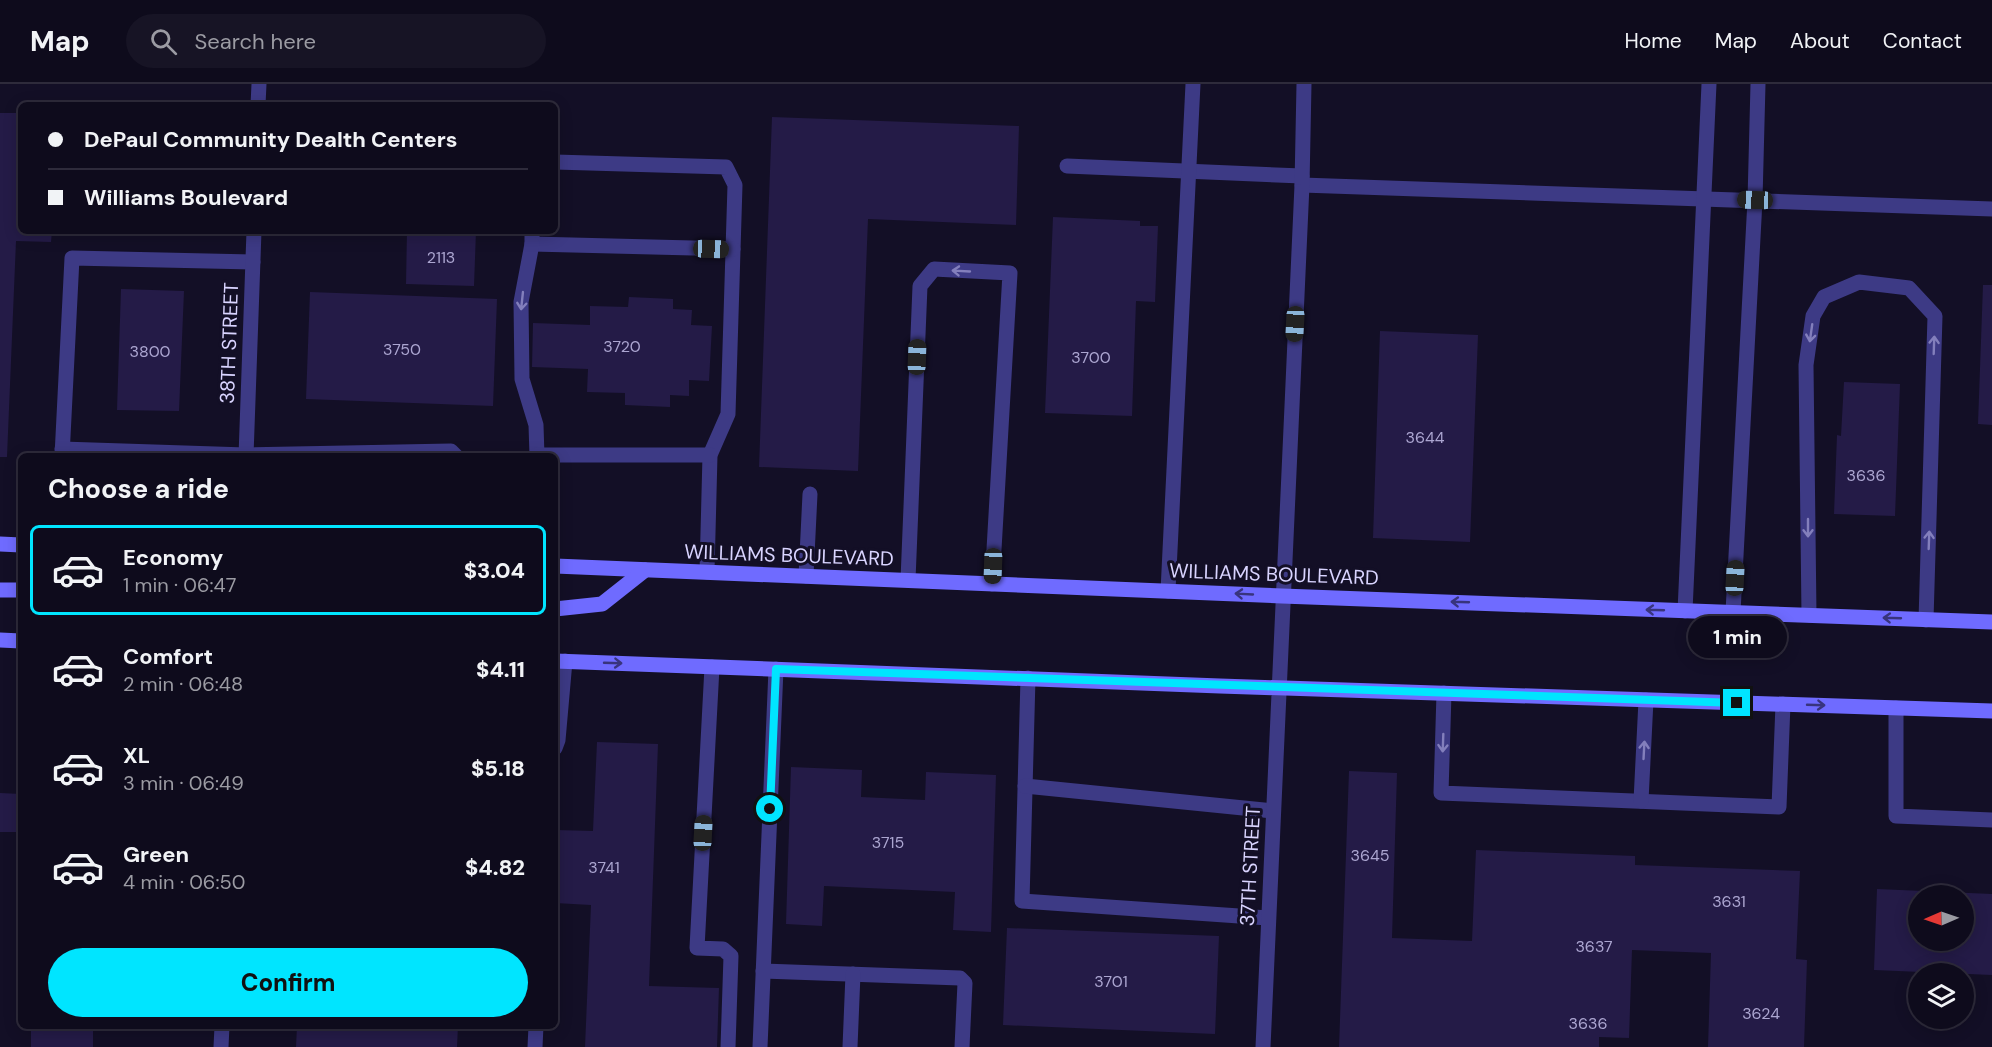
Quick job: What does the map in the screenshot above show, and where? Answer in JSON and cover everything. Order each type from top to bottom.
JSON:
[{"type":"main road","points":[[0,544],[18,545]]},
{"type":"main road","name":"WILLIAMS BOULEVARD","points":[[558,566],[1992,622]]},
{"type":"main road","points":[[558,609],[602,604],[645,570]]},
{"type":"main road","points":[[0,590],[18,590]]},
{"type":"main road","points":[[0,640],[18,640]]},
{"type":"main road","points":[[560,661],[1279,688],[1992,711]]},
{"type":"street","points":[[258,102],[259,84]]},
{"type":"street","points":[[1168,591],[1193,84]]},
{"type":"street","name":"37TH STREET","points":[[1263,1047],[1302,180],[1304,84]]},
{"type":"street","points":[[1685,611],[1709,84]]},
{"type":"street","points":[[1733,612],[1755,200],[1758,84]]},
{"type":"street","points":[[558,162],[726,167],[735,185],[728,414],[710,455],[707,572]]},
{"type":"street","points":[[1067,166],[1189,171],[1302,180],[1705,199],[1992,209]]},
{"type":"street","name":"38TH STREET","points":[[246,453],[254,234]]},
{"type":"street","points":[[537,453],[536,425],[522,379],[521,302],[532,237],[734,249]]},
{"type":"street","points":[[123,453],[62,452],[72,258],[253,262]]},
{"type":"street","points":[[908,580],[920,286],[934,269],[1010,273],[993,584]]},
{"type":"street","points":[[1809,615],[1806,365],[1813,316],[1824,297],[1859,282],[1909,288],[1935,316],[1926,620]]},
{"type":"street","points":[[348,453],[451,451],[453,453]]},
{"type":"street","points":[[558,455],[710,455]]},
{"type":"street","points":[[806,576],[810,494]]},
{"type":"street","points":[[558,740],[560,661]]},
{"type":"street","points":[[712,666],[697,948],[723,949],[731,956],[728,1047]]},
{"type":"street","points":[[760,1047],[776,669]]},
{"type":"street","points":[[1028,678],[1022,901],[1268,918]]},
{"type":"street","points":[[1444,693],[1442,793],[1779,807],[1783,704]]},
{"type":"street","points":[[1641,801],[1646,700]]},
{"type":"street","points":[[1896,708],[1896,816],[1992,820]]},
{"type":"street","points":[[1025,786],[1274,811]]},
{"type":"street","points":[[763,971],[960,978],[965,983],[962,1047]]},
{"type":"street","points":[[850,1047],[853,974]]},
{"type":"street","points":[[221,1047],[222,1029]]},
{"type":"street","points":[[536,1029],[536,1047]]},
{"type":"building","points":[[0,113],[18,113],[18,234],[52,234],[51,242],[16,241],[7,457],[0,457]]},
{"type":"building","points":[[772,117],[1019,126],[1016,225],[868,219],[858,471],[759,467]]},
{"type":"building","points":[[1053,217],[1140,221],[1140,226],[1158,226],[1155,302],[1136,301],[1132,416],[1045,413]]},
{"type":"building","points":[[407,234],[476,234],[474,286],[406,284]]},
{"type":"building","points":[[1983,285],[1992,285],[1992,425],[1978,424]]},
{"type":"building","points":[[121,289],[184,291],[179,411],[117,410]]},
{"type":"building","points":[[310,292],[497,299],[493,406],[306,399]]},
{"type":"building","points":[[629,297],[673,299],[673,309],[692,310],[691,325],[712,326],[709,381],[689,380],[689,396],[670,395],[670,407],[625,405],[625,393],[587,392],[588,369],[532,367],[533,323],[590,325],[590,306],[628,307]]},
{"type":"building","points":[[1380,331],[1478,335],[1470,542],[1373,538]]},
{"type":"building","points":[[1844,382],[1900,384],[1895,516],[1834,514],[1837,435],[1841,436]]},
{"type":"building","points":[[597,742],[658,744],[649,986],[719,988],[717,1047],[585,1047],[591,905],[558,903],[558,830],[593,831]]},
{"type":"building","points":[[791,767],[862,770],[861,797],[925,800],[926,772],[996,775],[991,932],[953,930],[955,892],[824,886],[822,926],[786,924]]},
{"type":"building","points":[[1349,771],[1397,773],[1392,938],[1472,941],[1476,850],[1635,856],[1635,865],[1800,871],[1796,959],[1807,960],[1804,1047],[1708,1047],[1711,953],[1632,950],[1629,1038],[1599,1037],[1599,1047],[1339,1047]]},
{"type":"building","points":[[0,793],[18,794],[18,832],[0,832]]},
{"type":"building","points":[[1877,889],[1908,890],[1908,951],[1974,951],[1974,893],[1992,894],[1992,975],[1974,974],[1974,963],[1908,963],[1908,971],[1874,970]]},
{"type":"building","points":[[1007,928],[1219,936],[1215,1034],[1003,1025]]},
{"type":"building","points":[[31,1029],[93,1029],[93,1047],[31,1047]]},
{"type":"building","points":[[297,1029],[458,1029],[457,1047],[296,1047]]},
{"type":"route","points":[[770,809],[776,669],[1737,703]]}]
